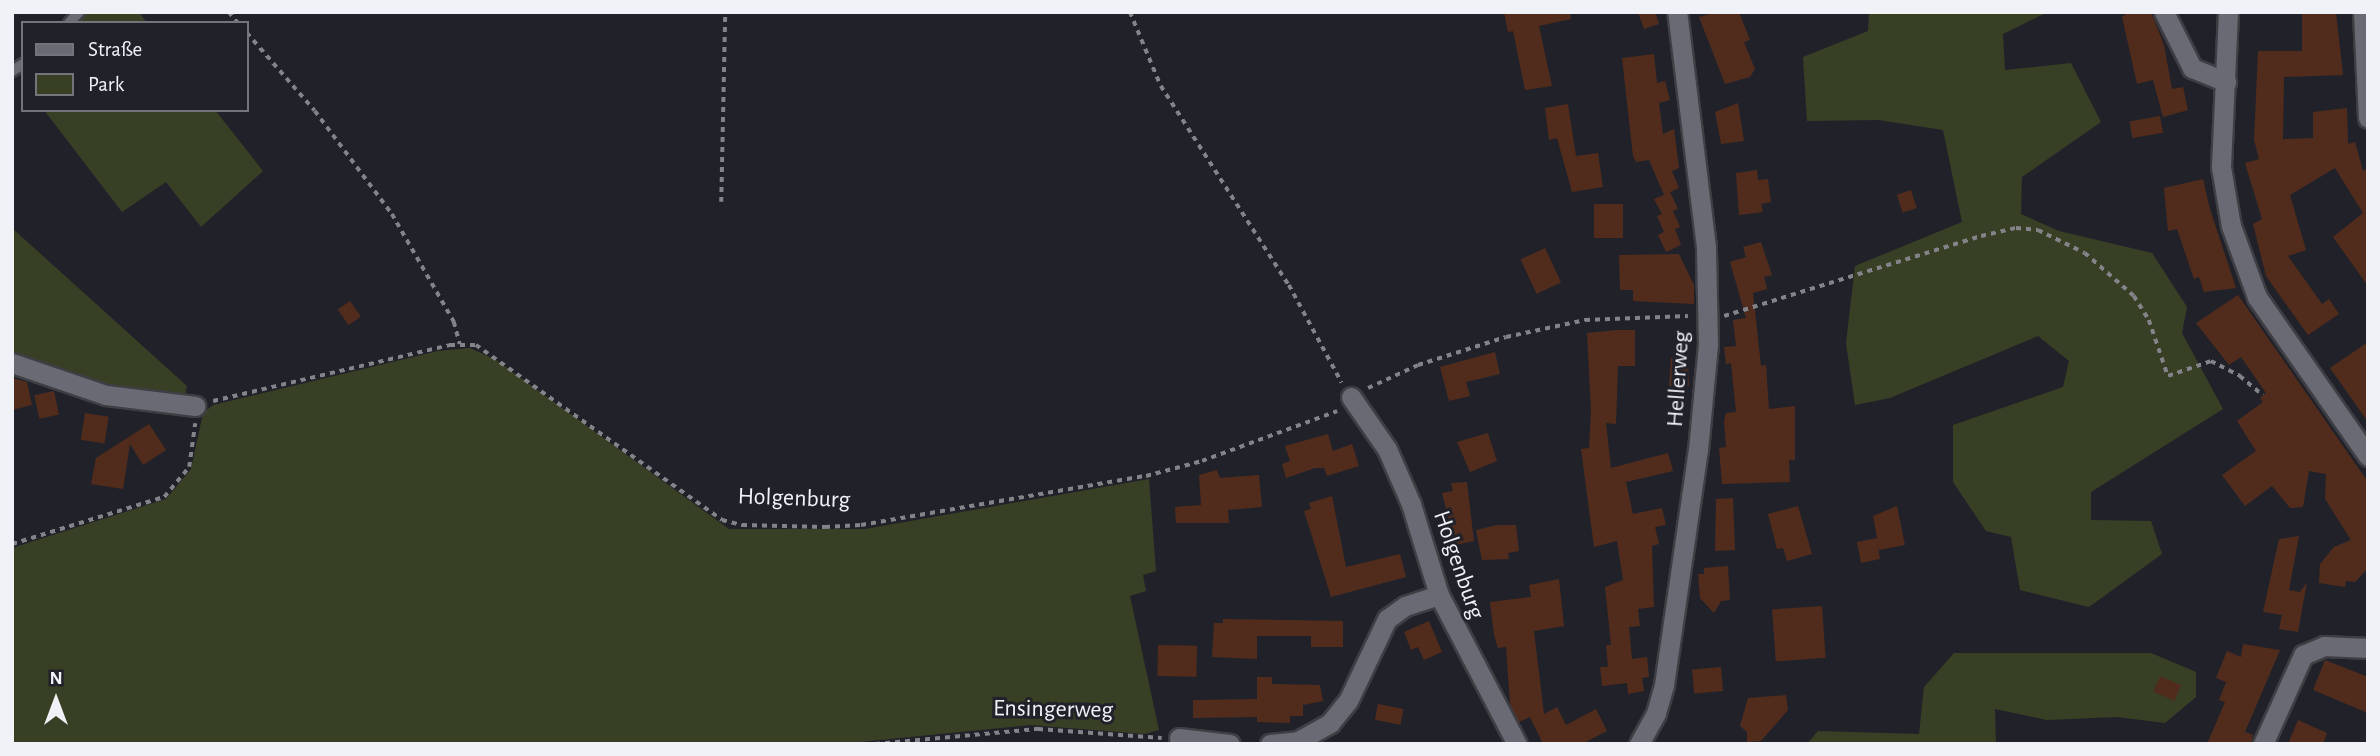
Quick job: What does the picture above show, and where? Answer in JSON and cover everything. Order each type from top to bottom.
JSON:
[{"type":"street","name":"Hellerweg","points":[[1639,744],[1661,699],[1706,388],[1706,247],[1677,12]]},
{"type":"street","points":[[2164,12],[2192,68],[2226,82]]},
{"type":"street","points":[[2228,12],[2222,185],[2247,275],[2257,297],[2368,456]]},
{"type":"street","points":[[2363,12],[2368,118]]},
{"type":"street","points":[[12,363],[106,395],[195,406]]},
{"type":"street","name":"Holgenburg","points":[[1353,400],[1395,466],[1439,594],[1517,744]]},
{"type":"street","points":[[1270,744],[1298,741],[1330,723],[1355,688],[1380,626],[1405,606],[1439,594]]},
{"type":"street","points":[[2263,744],[2303,655],[2324,646],[2368,648]]},
{"type":"street","points":[[1179,738],[1230,744]]},
{"type":"path","points":[[721,202],[724,12]]},
{"type":"path","points":[[1130,12],[1161,86],[1289,285],[1353,400],[1418,365],[1506,337],[1585,320],[1727,315],[1981,236],[2016,228],[2038,230],[2085,253],[2134,296],[2149,320],[2168,376],[2211,361],[2240,376],[2263,395]]},
{"type":"path","points":[[248,34],[316,111],[392,214],[454,322],[460,344]]},
{"type":"path","name":"Holgenburg","points":[[195,406],[460,344],[476,345],[498,356],[713,515],[742,525],[861,525],[1146,476],[1226,453],[1353,400]]},
{"type":"path","points":[[12,544],[137,507],[173,490],[191,460],[195,406]]},
{"type":"path","name":"Ensingerweg","points":[[875,744],[1038,729],[1179,738]]},
{"type":"green space","points":[[86,12],[139,12],[146,21],[77,21]]},
{"type":"green space","points":[[1869,12],[2048,12],[2003,34],[2005,70],[2071,63],[2101,122],[2022,177],[2021,214],[2059,231],[2152,253],[2187,307],[2182,333],[2223,409],[2091,492],[2091,520],[2151,521],[2162,554],[2089,607],[2020,590],[2011,537],[1986,531],[1953,482],[1953,425],[2063,387],[2069,361],[2038,336],[1890,398],[1855,405],[1846,343],[1855,266],[1962,222],[1943,130],[1879,120],[1807,121],[1803,57],[1868,31]]},
{"type":"green space","points":[[46,112],[217,112],[263,171],[201,227],[166,182],[122,212]]},
{"type":"green space","points":[[12,228],[187,386],[185,396],[94,385],[12,355]]},
{"type":"green space","points":[[470,348],[496,360],[729,529],[865,529],[1149,479],[1156,571],[1143,575],[1146,591],[1130,596],[1159,730],[1145,734],[1030,725],[840,744],[12,744],[12,548],[166,499],[191,469],[203,413],[213,405],[438,351]]},
{"type":"green space","points":[[1954,653],[2151,653],[2196,672],[2196,697],[2165,723],[2117,717],[2047,720],[1995,709],[1996,744],[1807,744],[1818,731],[1919,734],[1924,687]]},
{"type":"building","points":[[1504,12],[1570,12],[1571,19],[1539,26],[1552,86],[1525,90],[1513,31],[1508,32]]},
{"type":"building","points":[[1638,12],[1655,12],[1659,24],[1644,29]]},
{"type":"building","points":[[1717,12],[1739,12],[1750,40],[1744,42],[1755,69],[1750,77],[1725,84],[1699,17]]},
{"type":"building","points":[[2129,12],[2151,12],[2164,45],[2172,89],[2183,87],[2188,110],[2163,117],[2153,80],[2137,84],[2122,17]]},
{"type":"building","points":[[2302,12],[2336,12],[2343,75],[2284,77],[2283,139],[2313,138],[2313,112],[2347,108],[2348,144],[2355,142],[2363,171],[2368,168],[2368,286],[2333,237],[2363,213],[2335,168],[2290,195],[2306,250],[2288,256],[2322,304],[2329,299],[2339,314],[2308,335],[2266,276],[2253,224],[2262,219],[2245,163],[2259,159],[2254,140],[2258,51],[2302,51]]},
{"type":"building","points":[[1654,54],[1657,83],[1665,81],[1670,100],[1659,103],[1663,134],[1674,129],[1679,168],[1672,171],[1679,188],[1670,192],[1678,209],[1673,211],[1680,227],[1675,229],[1681,245],[1666,252],[1658,235],[1664,232],[1657,216],[1662,214],[1654,199],[1664,195],[1649,160],[1636,162],[1633,156],[1622,58]]},
{"type":"building","points":[[1738,103],[1744,141],[1721,144],[1715,112]]},
{"type":"building","points":[[1568,104],[1576,156],[1598,153],[1603,187],[1572,192],[1557,138],[1549,140],[1545,108]]},
{"type":"building","points":[[2160,116],[2163,133],[2132,138],[2129,121]]},
{"type":"building","points":[[1757,170],[1758,180],[1768,179],[1771,202],[1761,204],[1763,212],[1739,215],[1736,173]]},
{"type":"building","points":[[2203,179],[2236,288],[2204,292],[2199,277],[2194,279],[2177,229],[2168,231],[2164,188]]},
{"type":"building","points":[[1911,190],[1917,208],[1903,213],[1897,195]]},
{"type":"building","points":[[1594,204],[1623,204],[1623,238],[1594,238]]},
{"type":"building","points":[[1761,242],[1772,275],[1764,277],[1767,289],[1753,293],[1761,366],[1766,365],[1769,409],[1795,406],[1795,460],[1789,460],[1790,482],[1722,484],[1719,448],[1726,447],[1724,421],[1726,413],[1736,412],[1731,363],[1726,364],[1724,347],[1736,346],[1733,320],[1746,318],[1730,262],[1746,257],[1743,247]]},
{"type":"building","points":[[1545,248],[1561,282],[1537,294],[1521,259]]},
{"type":"building","points":[[1679,254],[1694,285],[1694,304],[1633,301],[1633,290],[1620,290],[1619,255]]},
{"type":"building","points":[[2238,295],[2368,482],[2368,568],[2355,582],[2346,581],[2345,587],[2319,583],[2320,564],[2334,547],[2351,540],[2325,499],[2326,474],[2309,471],[2303,507],[2290,508],[2272,486],[2245,506],[2222,475],[2256,451],[2237,421],[2263,402],[2260,398],[2266,393],[2241,357],[2229,365],[2196,323]]},
{"type":"building","points":[[350,301],[361,317],[349,325],[338,310]]},
{"type":"building","points":[[1635,330],[1635,366],[1618,366],[1616,424],[1606,423],[1611,468],[1668,453],[1673,471],[1626,482],[1633,514],[1662,508],[1666,525],[1655,527],[1659,544],[1652,546],[1654,607],[1638,609],[1640,626],[1629,627],[1632,659],[1647,657],[1649,677],[1642,678],[1644,691],[1628,694],[1627,683],[1602,686],[1600,667],[1608,667],[1606,645],[1611,645],[1605,587],[1623,580],[1617,541],[1594,547],[1581,449],[1589,448],[1591,411],[1587,333]]},
{"type":"building","points":[[2368,342],[2368,422],[2330,368]]},
{"type":"building","points":[[1495,352],[1500,374],[1466,382],[1470,396],[1449,401],[1440,367]]},
{"type":"building","points":[[1671,358],[1688,358],[1689,386],[1669,386]]},
{"type":"building","points":[[12,378],[27,382],[32,405],[12,410]]},
{"type":"building","points":[[54,391],[59,414],[39,419],[34,395]]},
{"type":"building","points":[[85,413],[109,417],[104,443],[81,440]]},
{"type":"building","points":[[149,424],[166,450],[143,465],[130,444],[123,489],[91,484],[96,458]]},
{"type":"building","points":[[1488,433],[1497,461],[1470,472],[1457,442]]},
{"type":"building","points":[[1328,434],[1333,451],[1352,444],[1359,466],[1327,476],[1324,468],[1315,468],[1286,478],[1282,464],[1290,461],[1285,446]]},
{"type":"building","points":[[1217,470],[1220,478],[1259,475],[1262,507],[1228,510],[1229,523],[1176,523],[1175,507],[1201,505],[1199,475]]},
{"type":"building","points":[[1467,482],[1474,541],[1455,545],[1442,493],[1453,491],[1451,483]]},
{"type":"building","points":[[1332,496],[1346,567],[1400,554],[1406,577],[1331,597],[1304,511],[1311,509],[1309,503]]},
{"type":"building","points":[[1733,498],[1735,550],[1715,551],[1716,499]]},
{"type":"building","points":[[1798,506],[1812,554],[1787,561],[1783,548],[1777,549],[1768,514]]},
{"type":"building","points":[[1897,506],[1905,545],[1879,550],[1877,539],[1880,559],[1861,563],[1857,542],[1877,538],[1873,516]]},
{"type":"building","points":[[1497,525],[1516,525],[1519,551],[1508,553],[1509,559],[1482,560],[1476,530]]},
{"type":"building","points":[[2299,536],[2289,590],[2300,592],[2307,582],[2298,632],[2279,629],[2282,615],[2263,612],[2279,539]]},
{"type":"building","points":[[1728,566],[1730,600],[1721,601],[1714,613],[1700,598],[1698,574],[1704,574],[1704,568]]},
{"type":"building","points":[[1559,579],[1564,626],[1534,631],[1544,714],[1557,707],[1566,725],[1596,709],[1607,731],[1582,744],[1543,744],[1530,717],[1519,722],[1510,704],[1506,647],[1498,648],[1494,635],[1490,602],[1531,597],[1529,585]]},
{"type":"building","points":[[1822,606],[1826,658],[1776,661],[1772,609]]},
{"type":"building","points":[[1223,619],[1343,621],[1343,647],[1311,647],[1311,636],[1257,636],[1257,659],[1212,657],[1214,623],[1223,623]]},
{"type":"building","points":[[1429,621],[1442,652],[1424,660],[1418,647],[1411,650],[1404,632]]},
{"type":"building","points":[[2243,644],[2280,650],[2245,732],[2253,735],[2251,744],[2207,744],[2225,702],[2219,700],[2226,682],[2216,678],[2227,651],[2241,657]]},
{"type":"building","points":[[1158,645],[1197,646],[1196,677],[1157,676]]},
{"type":"building","points":[[2325,660],[2368,677],[2368,713],[2313,690]]},
{"type":"building","points":[[1721,667],[1723,691],[1694,693],[1692,670]]},
{"type":"building","points":[[2160,676],[2181,685],[2175,701],[2153,692]]},
{"type":"building","points":[[1257,677],[1272,677],[1272,684],[1320,685],[1323,701],[1303,705],[1303,716],[1290,716],[1290,723],[1257,722],[1257,717],[1193,718],[1193,700],[1257,699]]},
{"type":"building","points":[[1786,695],[1788,710],[1761,741],[1747,742],[1747,732],[1740,726],[1748,698]]},
{"type":"building","points":[[1378,704],[1404,709],[1400,725],[1375,720]]},
{"type":"building","points":[[2298,720],[2327,733],[2323,744],[2288,744]]}]
